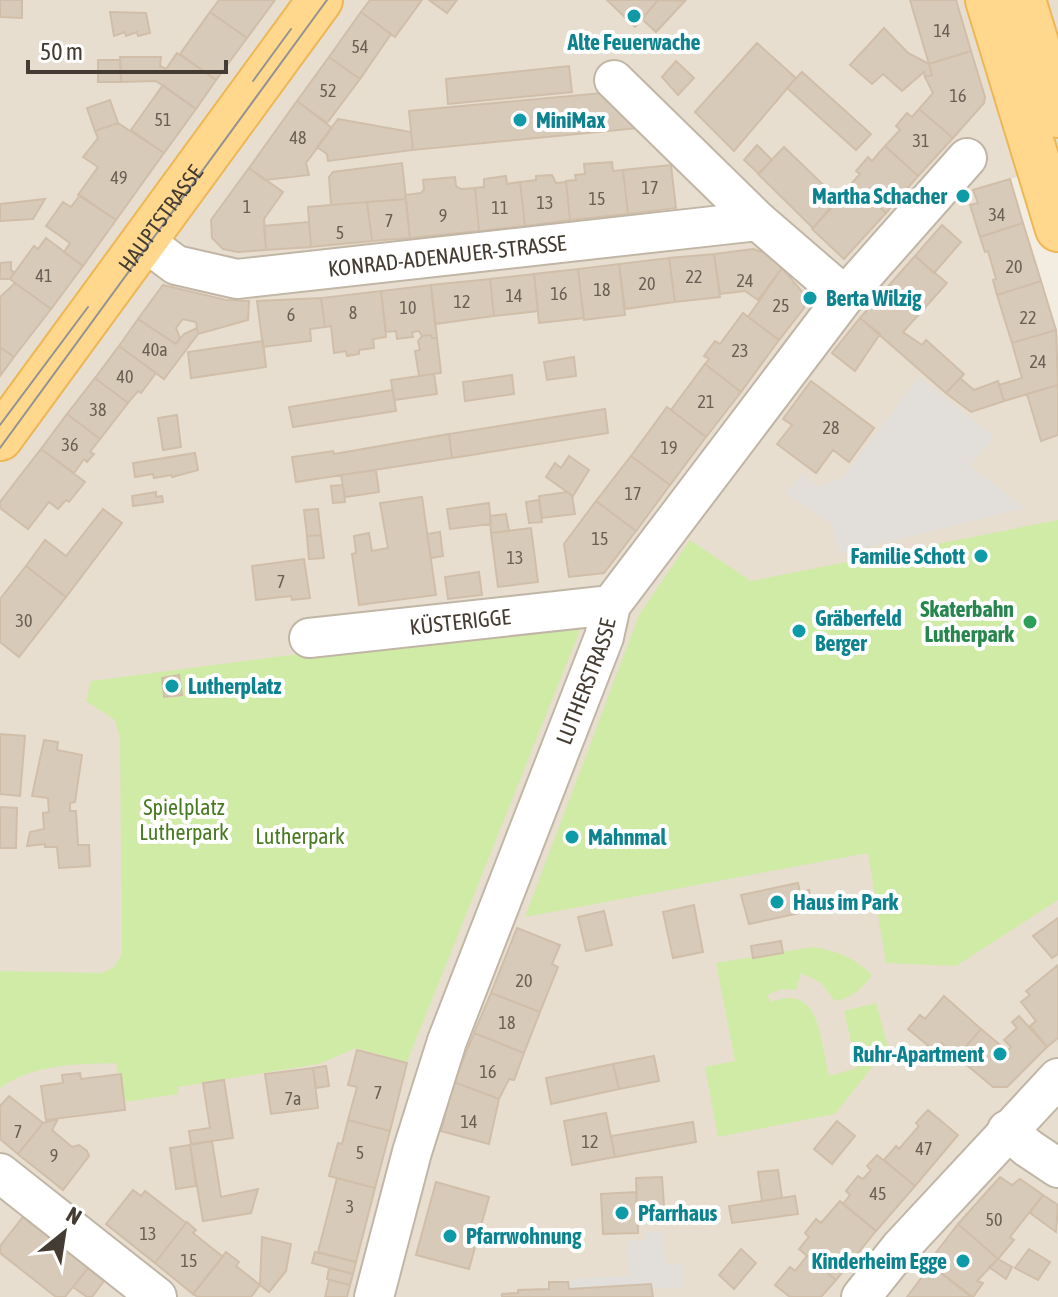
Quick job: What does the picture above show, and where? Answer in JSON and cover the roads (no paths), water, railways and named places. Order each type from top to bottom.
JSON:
[{"type":"main road","name":"HAUPTSTRASSE","points":[[0,438],[320,0]]},
{"type":"main road","points":[[988,0],[1028,37],[1058,115]]},
{"type":"main road","points":[[1028,37],[1058,229]]},
{"type":"street","points":[[614,80],[758,221],[845,296]]},
{"type":"street","name":"LUTHERSTRASSE","points":[[374,1297],[412,1152],[447,1041],[604,637],[611,605],[845,296],[967,158]]},
{"type":"street","name":"KONRAD-ADENAUER-STRASSE","points":[[144,241],[176,265],[237,279],[758,221]]},
{"type":"street","name":"KÜSTERIGGE","points":[[309,638],[611,605]]},
{"type":"street","points":[[861,1297],[900,1248],[1058,1078]]},
{"type":"street","points":[[1007,1130],[1058,1168]]},
{"type":"street","points":[[0,1173],[157,1297]]},
{"type":"tram line","points":[[0,448],[327,0]]},
{"type":"tram line","points":[[253,81],[291,29]]},
{"type":"tram line","points":[[0,425],[88,307]]},
{"type":"place","name":"Alte Feuerwache","points":[[634,16]]},
{"type":"place","name":"MiniMax","points":[[520,120]]},
{"type":"place","name":"Martha Schacher","points":[[963,196]]},
{"type":"place","name":"Berta Wilzig","points":[[810,298]]},
{"type":"place","name":"Familie Schott","points":[[981,556]]},
{"type":"place","name":"Skaterbahn Lutherpark","points":[[1030,622]]},
{"type":"place","name":"Gräberfeld Berger","points":[[799,631]]},
{"type":"place","name":"Lutherplatz","points":[[172,686]]},
{"type":"place","name":"Mahnmal","points":[[572,837]]},
{"type":"place","name":"Haus im Park","points":[[777,902]]},
{"type":"place","name":"Ruhr-Apartment","points":[[1000,1054]]},
{"type":"place","name":"Pfarrhaus","points":[[622,1213]]},
{"type":"place","name":"Pfarrwohnung","points":[[450,1236]]},
{"type":"place","name":"Kinderheim Egge","points":[[963,1261]]},
{"type":"park label","name":"Spielplatz Lutherpark","points":[[184,820]]},
{"type":"park label","name":"Lutherpark","points":[[300,836]]}]
